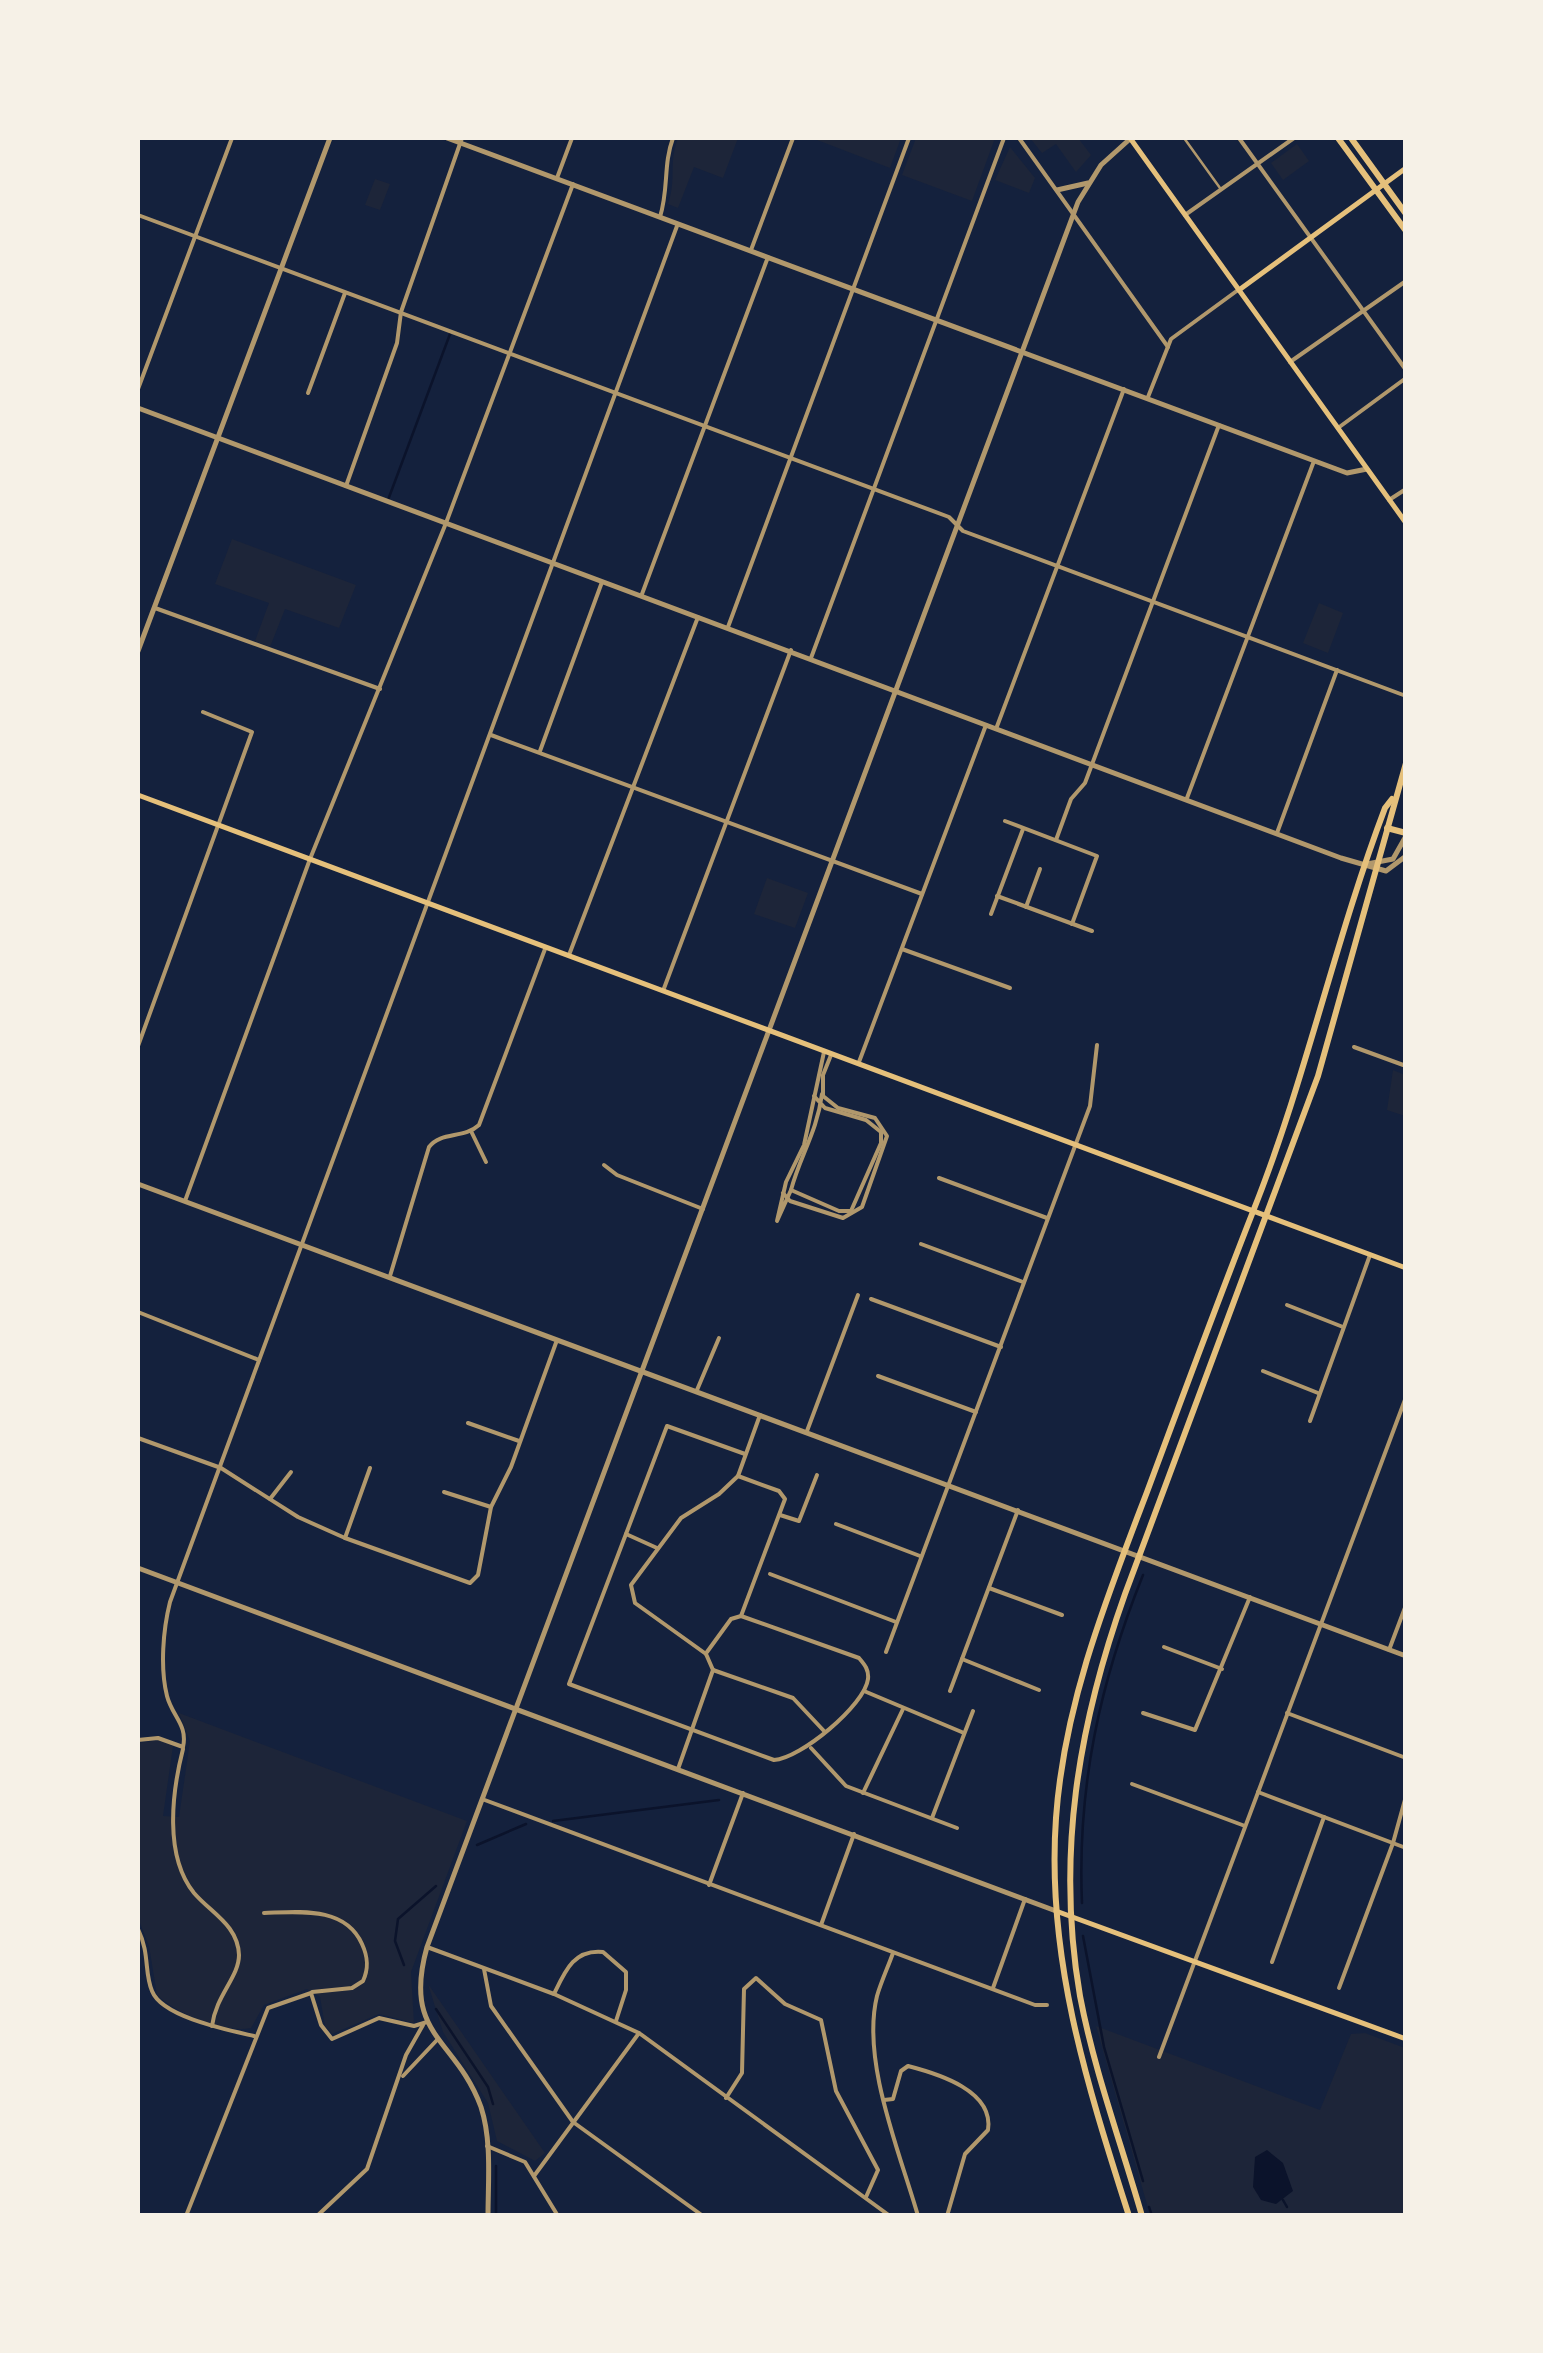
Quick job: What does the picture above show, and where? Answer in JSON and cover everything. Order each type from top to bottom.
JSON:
[{"type":"main road","points":[[1131,138],[1406,523]]},
{"type":"main road","points":[[1338,138],[1406,231]]},
{"type":"main road","points":[[1350,138],[1406,214]]},
{"type":"main road","points":[[1238,290],[1406,168]]},
{"type":"main road","points":[[1142,2216],[1088,2032],[1070,1916],[1069,1843],[1076,1763],[1101,1660],[1318,1076],[1392,799],[1406,763]]},
{"type":"main road","points":[[138,795],[1406,1268]]},
{"type":"main road","points":[[1129,2216],[1076,2047],[1056,1910],[1056,1818],[1062,1758],[1085,1664],[1307,1065],[1364,865],[1384,808],[1392,799]]},
{"type":"main road","points":[[1387,828],[1406,835]]},
{"type":"main road","points":[[1056,1910],[1404,2039]]},
{"type":"street","points":[[138,389],[232,138]]},
{"type":"street","points":[[138,651],[330,138]]},
{"type":"street","points":[[447,138],[462,140],[1347,473],[1367,469]]},
{"type":"street","points":[[557,178],[572,138]]},
{"type":"street","points":[[660,217],[669,185],[666,159],[674,138]]},
{"type":"street","points":[[751,251],[793,138]]},
{"type":"street","points":[[728,627],[909,138]]},
{"type":"street","points":[[811,658],[1004,138]]},
{"type":"street","points":[[1019,138],[1168,347]]},
{"type":"street","points":[[488,2216],[487,2146],[477,2099],[426,2022],[420,1978],[428,1947],[1074,214],[1088,183],[1111,154],[1131,138]]},
{"type":"street","points":[[1184,138],[1221,189]]},
{"type":"street","points":[[1239,138],[1406,370]]},
{"type":"street","points":[[1185,216],[1294,138]]},
{"type":"street","points":[[346,486],[398,344],[401,312],[462,140]]},
{"type":"street","points":[[1057,190],[1088,183]]},
{"type":"street","points":[[184,1201],[310,859],[446,523],[572,184]]},
{"type":"street","points":[[138,215],[871,488],[1058,566],[1406,696]]},
{"type":"street","points":[[212,2026],[217,1998],[237,1970],[239,1957],[229,1928],[194,1893],[182,1869],[174,1798],[185,1732],[170,1706],[164,1680],[168,1610],[678,223]]},
{"type":"street","points":[[642,596],[768,257]]},
{"type":"street","points":[[1290,362],[1406,280]]},
{"type":"street","points":[[1148,397],[1172,338],[1238,290]]},
{"type":"street","points":[[308,393],[345,293]]},
{"type":"street","points":[[1338,428],[1406,378]]},
{"type":"street","points":[[996,729],[1124,389]]},
{"type":"street","points":[[138,408],[1364,865],[1393,868],[1406,856]]},
{"type":"street","points":[[1056,840],[1072,799],[1083,787],[1092,764],[1218,425]]},
{"type":"street","points":[[1186,800],[1314,461]]},
{"type":"street","points":[[1389,500],[1406,489]]},
{"type":"street","points":[[539,752],[602,582]]},
{"type":"street","points":[[154,608],[380,689]]},
{"type":"street","points":[[569,955],[698,616]]},
{"type":"street","points":[[664,990],[791,650]]},
{"type":"street","points":[[1277,833],[1337,670]]},
{"type":"street","points":[[138,1046],[252,732],[203,712]]},
{"type":"street","points":[[858,1065],[986,725]]},
{"type":"street","points":[[491,735],[922,894]]},
{"type":"street","points":[[1005,820],[1097,856],[1072,924]]},
{"type":"street","points":[[991,914],[1023,828]]},
{"type":"street","points":[[1377,866],[1393,859],[1406,835]]},
{"type":"street","points":[[1026,906],[1040,870]]},
{"type":"street","points":[[997,896],[1092,931]]},
{"type":"street","points":[[390,1276],[428,1147],[439,1138],[471,1132],[480,1121],[546,946]]},
{"type":"street","points":[[902,949],[1010,988]]},
{"type":"street","points":[[886,1652],[1093,1095],[1097,1046]]},
{"type":"street","points":[[1354,1047],[1406,1066]]},
{"type":"street","points":[[828,1054],[808,1152],[776,1222],[804,1145],[828,1054]]},
{"type":"street","points":[[783,1194],[788,1200],[844,1218],[852,1216],[862,1207],[871,1172],[886,1146],[888,1136],[878,1120],[838,1108],[822,1094]]},
{"type":"street","points":[[791,1190],[843,1212],[851,1211],[881,1143],[879,1129],[873,1124],[820,1106],[814,1096]]},
{"type":"street","points":[[471,1132],[486,1162]]},
{"type":"street","points":[[604,1165],[617,1175],[703,1209]]},
{"type":"street","points":[[939,1178],[1048,1218]]},
{"type":"street","points":[[138,1184],[1406,1656]]},
{"type":"street","points":[[920,1244],[1024,1282]]},
{"type":"street","points":[[1310,1420],[1370,1255]]},
{"type":"street","points":[[807,1431],[858,1295]]},
{"type":"street","points":[[871,1298],[1001,1347]]},
{"type":"street","points":[[1287,1305],[1343,1326]]},
{"type":"street","points":[[138,1312],[258,1360]]},
{"type":"street","points":[[138,1438],[221,1468],[345,1538],[466,1583],[473,1581],[491,1507],[558,1338]]},
{"type":"street","points":[[697,1390],[719,1338]]},
{"type":"street","points":[[1263,1371],[1318,1393]]},
{"type":"street","points":[[878,1376],[976,1412]]},
{"type":"street","points":[[1159,2057],[1406,1397]]},
{"type":"street","points":[[678,1769],[712,1670],[706,1654],[632,1598],[632,1582],[681,1518],[719,1494],[738,1476],[761,1414]]},
{"type":"street","points":[[1397,1419],[1406,1422]]},
{"type":"street","points":[[468,1423],[520,1441]]},
{"type":"street","points":[[706,1654],[731,1620],[741,1616],[859,1658],[869,1674],[864,1691],[810,1746],[792,1758],[774,1760],[569,1684],[667,1426],[745,1454]]},
{"type":"street","points":[[345,1538],[370,1468]]},
{"type":"street","points":[[270,1499],[291,1472]]},
{"type":"street","points":[[780,1515],[799,1521],[818,1475]]},
{"type":"street","points":[[738,1476],[783,1493],[780,1515],[741,1616]]},
{"type":"street","points":[[444,1492],[491,1507]]},
{"type":"street","points":[[950,1691],[1018,1510]]},
{"type":"street","points":[[836,1524],[922,1556]]},
{"type":"street","points":[[626,1534],[656,1548]]},
{"type":"street","points":[[138,1568],[1056,1910]]},
{"type":"street","points":[[770,1574],[897,1622]]},
{"type":"street","points":[[990,1588],[1062,1616]]},
{"type":"street","points":[[1143,1713],[1195,1730],[1250,1597]]},
{"type":"street","points":[[1389,1650],[1406,1604]]},
{"type":"street","points":[[1164,1647],[1222,1669]]},
{"type":"street","points":[[962,1660],[1039,1690]]},
{"type":"street","points":[[712,1670],[794,1698],[825,1732]]},
{"type":"street","points":[[864,1691],[964,1732]]},
{"type":"street","points":[[863,1793],[903,1709]]},
{"type":"street","points":[[932,1818],[973,1711]]},
{"type":"street","points":[[1287,1713],[1406,1758]]},
{"type":"street","points":[[138,1740],[158,1738],[184,1747]]},
{"type":"street","points":[[810,1746],[839,1782],[956,1828]]},
{"type":"street","points":[[1132,1784],[1245,1826]]},
{"type":"street","points":[[1258,1792],[1406,1848]]},
{"type":"street","points":[[709,1885],[743,1793]]},
{"type":"street","points":[[1338,1988],[1393,1843],[1406,1796]]},
{"type":"street","points":[[482,1799],[1035,2005],[1046,2005]]},
{"type":"street","points":[[1272,1962],[1324,1818]]},
{"type":"street","points":[[821,1926],[854,1834]]},
{"type":"street","points":[[992,1989],[1025,1898]]},
{"type":"street","points":[[186,2216],[268,2008],[311,1993],[352,1988],[363,1981],[368,1963],[358,1935],[346,1922],[325,1914],[264,1913]]},
{"type":"street","points":[[138,1928],[147,1948],[157,1998],[212,2026],[254,2036]]},
{"type":"street","points":[[428,1947],[554,1994],[639,2033],[890,2216]]},
{"type":"street","points":[[554,1994],[574,1959],[586,1952],[603,1952],[626,1972],[626,1990],[616,2020]]},
{"type":"street","points":[[893,1952],[876,1999],[875,2038],[884,2100],[918,2216]]},
{"type":"street","points":[[484,1969],[491,2006],[572,2122],[703,2216]]},
{"type":"street","points":[[726,2098],[742,2073],[745,1986],[760,1979],[783,2002],[822,2020],[836,2091],[878,2170],[866,2198]]},
{"type":"street","points":[[311,1993],[321,2025],[332,2039],[380,2018],[414,2026],[426,2022]]},
{"type":"street","points":[[317,2216],[367,2168],[414,2035],[426,2022]]},
{"type":"street","points":[[1404,2039],[1406,2028]]},
{"type":"street","points":[[534,2176],[639,2033]]},
{"type":"street","points":[[400,2080],[414,2058],[437,2040]]},
{"type":"street","points":[[884,2100],[894,2099],[901,2071],[908,2066],[976,2096],[988,2110],[988,2130],[965,2154],[948,2216]]},
{"type":"street","points":[[487,2146],[512,2153],[534,2176],[558,2216]]},
{"type":"shaded area","points":[[678,138],[738,138],[723,178],[694,167],[678,208],[668,204]]},
{"type":"shaded area","points":[[812,138],[901,138],[890,168]]},
{"type":"shaded area","points":[[916,138],[995,138],[972,201],[902,175]]},
{"type":"shaded area","points":[[1030,138],[1078,138],[1091,155],[1076,172],[1056,144],[1042,153]]},
{"type":"shaded area","points":[[1297,144],[1309,161],[1283,180],[1271,163]]},
{"type":"shaded area","points":[[1010,147],[1035,178],[1029,193],[995,180]]},
{"type":"shaded area","points":[[375,179],[390,184],[380,210],[365,205]]},
{"type":"shaded area","points":[[232,539],[356,585],[339,628],[285,609],[270,647],[255,641],[269,603],[215,584]]},
{"type":"shaded area","points":[[1319,603],[1343,613],[1328,653],[1303,643]]},
{"type":"shaded area","points":[[767,878],[808,893],[795,928],[754,914]]},
{"type":"shaded area","points":[[1393,1070],[1405,1075],[1405,1116],[1387,1110]]},
{"type":"shaded area","points":[[179,1713],[467,1821],[411,1972],[414,2023],[379,2014],[332,2034],[325,2026],[320,1997],[307,1989],[264,2005],[251,2028],[228,2028],[188,2015],[157,1995],[149,1946],[138,1918],[138,1743],[159,1740],[173,1746],[163,1816],[179,1817],[190,1741]]},
{"type":"shaded area","points":[[428,1984],[545,2153],[535,2161],[497,2141],[488,2103],[443,2032]]},
{"type":"shaded area","points":[[1096,2026],[1320,2110],[1351,2034],[1365,2033],[1405,2048],[1405,2215],[1150,2215]]},
{"type":"shaded area","points":[[1267,2150],[1283,2163],[1293,2191],[1276,2204],[1261,2200],[1253,2187],[1255,2157]]},
{"type":"waterway","points":[[388,500],[450,334]]},
{"type":"waterway","points":[[1082,1903],[1083,1817],[1094,1735],[1115,1655],[1143,1575]]},
{"type":"waterway","points":[[553,1821],[719,1800]]},
{"type":"waterway","points":[[477,1845],[526,1824]]},
{"type":"waterway","points":[[404,1965],[395,1941],[398,1919],[436,1886]]},
{"type":"waterway","points":[[1083,1936],[1104,2047],[1143,2181]]},
{"type":"waterway","points":[[436,2009],[488,2087],[493,2104]]},
{"type":"waterway","points":[[496,2166],[496,2216]]},
{"type":"waterway","points":[[1283,2200],[1287,2207]]},
{"type":"waterway","points":[[1149,2207],[1152,2216]]}]
